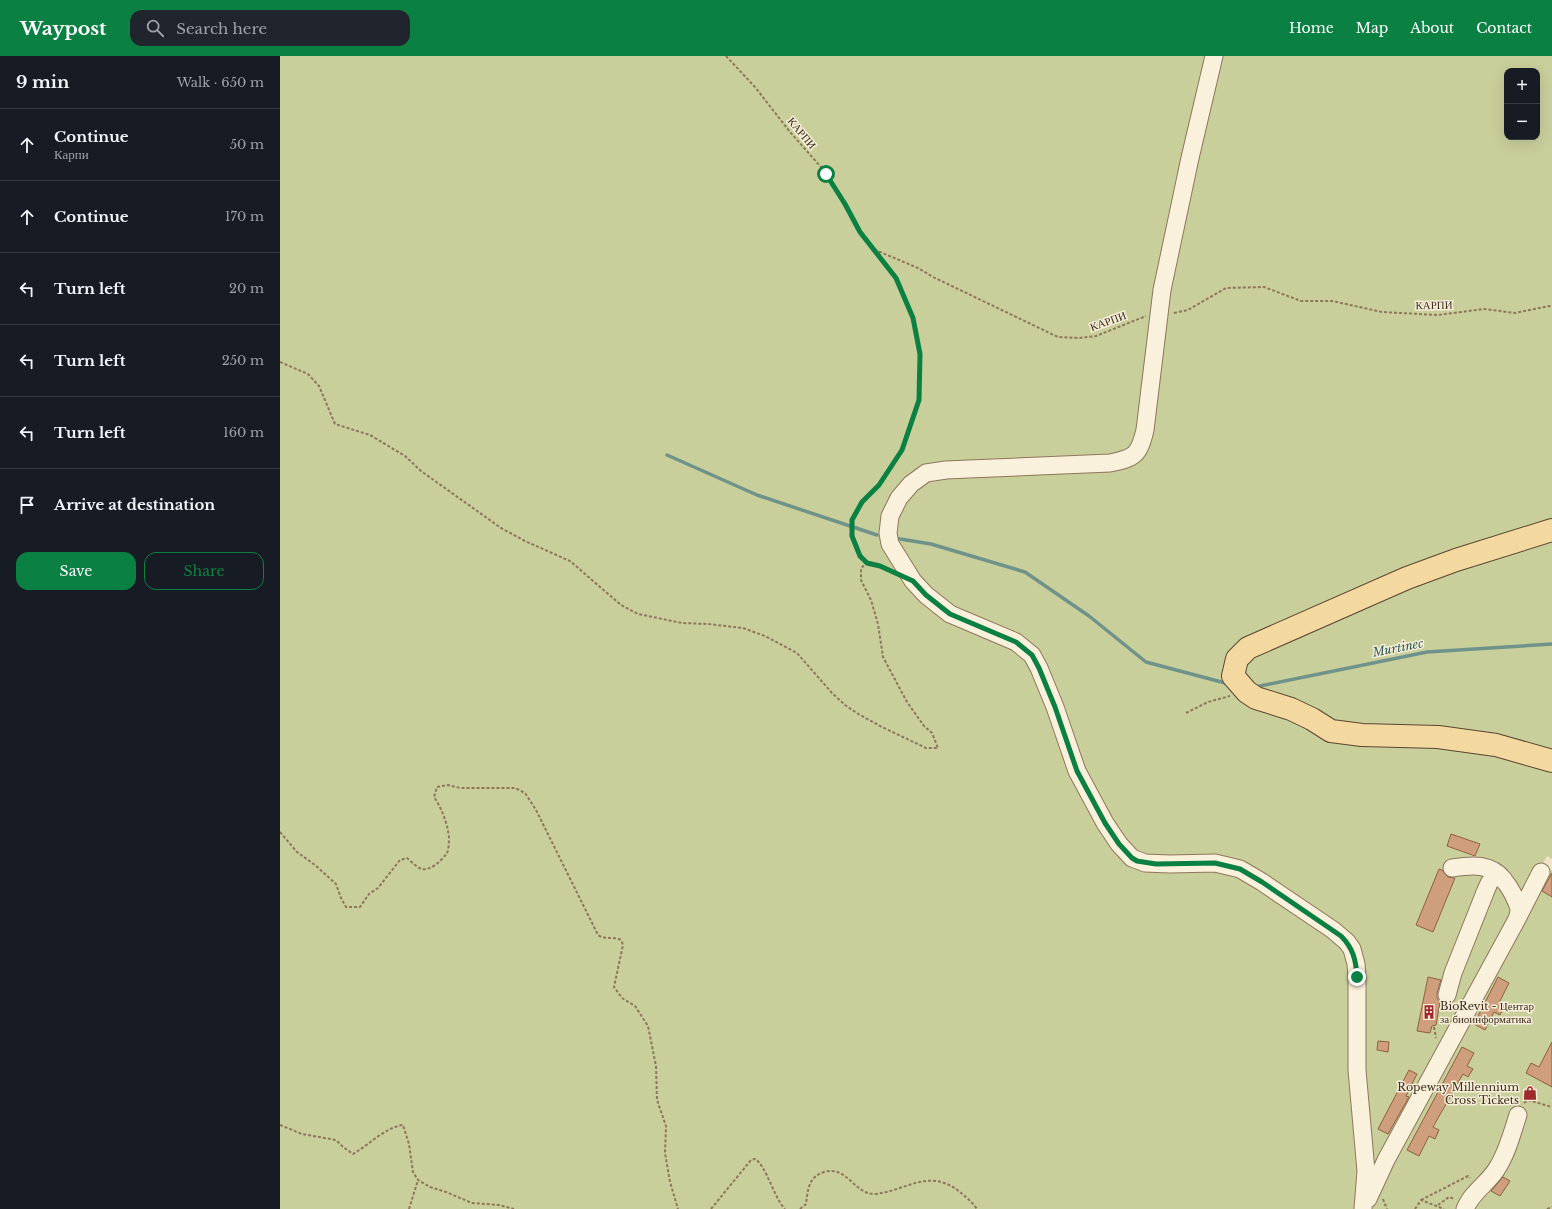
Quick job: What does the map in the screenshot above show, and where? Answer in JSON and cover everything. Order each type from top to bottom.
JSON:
[{"type":"main road","points":[[1552,530],[1483,551],[1407,578],[1248,648],[1237,659],[1233,676],[1247,692],[1256,698],[1291,709],[1312,719],[1331,731],[1362,735],[1445,738],[1496,745],[1552,761]]},
{"type":"street","points":[[1214,56],[1190,158],[1162,290],[1144,430],[1136,453],[1132,457],[1110,464],[946,470],[926,473],[911,484],[899,498],[890,516],[888,533],[890,544],[913,581],[926,595],[950,614],[1016,642],[1032,655],[1055,707],[1077,771],[1105,823],[1119,844],[1132,858],[1137,861],[1156,864],[1215,863],[1240,869],[1333,930],[1347,942],[1354,955],[1357,977],[1357,1070],[1366,1171],[1364,1209]]},
{"type":"street","points":[[1452,868],[1471,866],[1484,867],[1496,871],[1504,880],[1519,908],[1517,919]]},
{"type":"street","points":[[1364,1209],[1386,1160],[1541,872]]},
{"type":"street","points":[[1447,995],[1453,973],[1490,880],[1498,876],[1504,880]]},
{"type":"street","points":[[1466,1206],[1497,1169],[1503,1158],[1518,1115]]},
{"type":"path","name":"КАРПИ","points":[[726,56],[755,87],[790,132],[826,174],[845,204],[860,232],[873,249],[918,268],[933,277],[1058,337],[1079,338],[1096,336],[1148,315],[1158,316],[1188,310],[1226,288],[1264,287],[1301,301],[1332,301],[1382,312],[1438,315],[1484,309],[1515,313],[1550,306],[1552,307]]},
{"type":"path","points":[[873,249],[896,278],[913,318],[920,354],[919,400],[902,450],[879,485],[862,502],[852,520],[852,536],[860,556],[867,563],[880,566],[913,581]]},
{"type":"path","points":[[280,362],[308,374],[319,386],[335,424],[370,435],[406,456],[422,471],[501,528],[525,541],[570,561],[621,605],[638,614],[660,619],[682,623],[743,628],[765,636],[798,653],[832,693],[845,705],[860,715],[926,748],[938,748],[932,733],[924,726],[907,702],[883,657],[878,624],[871,600],[862,580],[861,568],[867,563]]},
{"type":"path","points":[[1186,713],[1208,702],[1247,692]]},
{"type":"path","points":[[280,832],[297,852],[315,865],[336,884],[346,907],[360,907],[369,894],[378,888],[400,860],[407,858],[420,869],[428,869],[435,865],[448,852],[449,838],[442,809],[434,797],[437,788],[448,785],[460,788],[480,789],[499,787],[515,788],[525,792],[540,817],[598,935],[602,938],[615,937],[621,940],[623,944],[614,986],[622,998],[635,1006],[648,1026],[656,1066],[657,1100],[666,1126],[665,1153],[670,1182],[678,1209]]},
{"type":"path","points":[[1527,1100],[1552,1107]]},
{"type":"path","points":[[280,1125],[302,1134],[336,1140],[343,1148],[353,1154],[396,1126],[403,1125],[413,1172],[418,1180],[430,1187],[472,1203],[514,1209]]},
{"type":"path","points":[[711,1209],[751,1160],[755,1159],[761,1164],[769,1183],[785,1209]]},
{"type":"path","points":[[800,1209],[806,1204],[808,1188],[811,1180],[816,1174],[828,1171],[838,1172],[861,1189],[874,1194],[926,1181],[941,1181],[955,1188],[973,1203],[977,1209]]},
{"type":"path","points":[[1415,1209],[1420,1200],[1468,1176],[1481,1188]]},
{"type":"path","points":[[409,1209],[418,1180]]},
{"type":"path","points":[[1438,1205],[1449,1196],[1466,1206]]},
{"type":"path","points":[[1420,1200],[1438,1205],[1444,1209]]},
{"type":"path","points":[[1547,1209],[1551,1207]]},
{"type":"green space","points":[[280,56],[1552,56],[1552,859],[1547,856],[1542,865],[1552,871],[1552,877],[1548,880],[1542,891],[1552,896],[1552,1209],[280,1209]],"holes":[[[1451,834],[1480,844],[1475,857],[1447,846]],[[1439,869],[1456,876],[1433,932],[1416,925]],[[1428,977],[1441,980],[1439,991],[1442,994],[1436,1025],[1432,1026],[1430,1033],[1417,1030]]]},
{"type":"building","points":[[1451,834],[1480,844],[1475,856],[1447,846]]},
{"type":"building","points":[[1439,869],[1442,870],[1448,877],[1455,878],[1433,932],[1416,925]]},
{"type":"building","points":[[1552,873],[1552,897],[1542,891]]},
{"type":"building","name":"BioRevit - Центар за биоинформатика","points":[[1428,977],[1441,980],[1437,993],[1437,998],[1440,1002],[1436,1025],[1432,1026],[1430,1033],[1417,1031]]},
{"type":"building","points":[[1498,977],[1509,983],[1499,1003],[1504,1006],[1500,1015],[1494,1012],[1485,1030],[1474,1024]]},
{"type":"building","points":[[1378,1041],[1389,1042],[1388,1052],[1377,1050]]},
{"type":"building","points":[[1552,1042],[1552,1087],[1526,1073],[1531,1063],[1539,1067]]},
{"type":"building","points":[[1462,1047],[1474,1053],[1467,1066],[1473,1069],[1468,1077],[1463,1074],[1433,1127],[1439,1130],[1435,1139],[1429,1136],[1419,1156],[1407,1150]]},
{"type":"building","points":[[1409,1070],[1417,1074],[1406,1096],[1409,1097],[1388,1134],[1378,1129]]},
{"type":"building","points":[[1503,1177],[1510,1181],[1500,1196],[1491,1191]]},
{"type":"waterway","points":[[667,455],[757,495],[877,535]]},
{"type":"waterway","points":[[894,538],[931,544],[1025,572],[1089,616],[1146,662],[1229,684]]},
{"type":"waterway","name":"Murtinec","points":[[1255,687],[1427,652],[1552,644]]},
{"type":"place","name":"BioRevit - Центар за биоинформатика","points":[[1429,1012]]},
{"type":"place","name":"Ropeway Millennium Cross Tickets","points":[[1530,1093]]},
{"type":"route","points":[[826,174],[845,204],[860,232],[896,278],[913,318],[920,354],[919,400],[902,450],[879,485],[862,502],[852,520],[852,536],[860,556],[867,563],[880,566],[913,581],[926,595],[950,614],[1002,635],[1016,642],[1032,655],[1055,707],[1077,771],[1105,823],[1126,853],[1137,861],[1145,863],[1170,864],[1208,862],[1231,866],[1250,874],[1341,936],[1352,949],[1356,964],[1357,977]]}]
